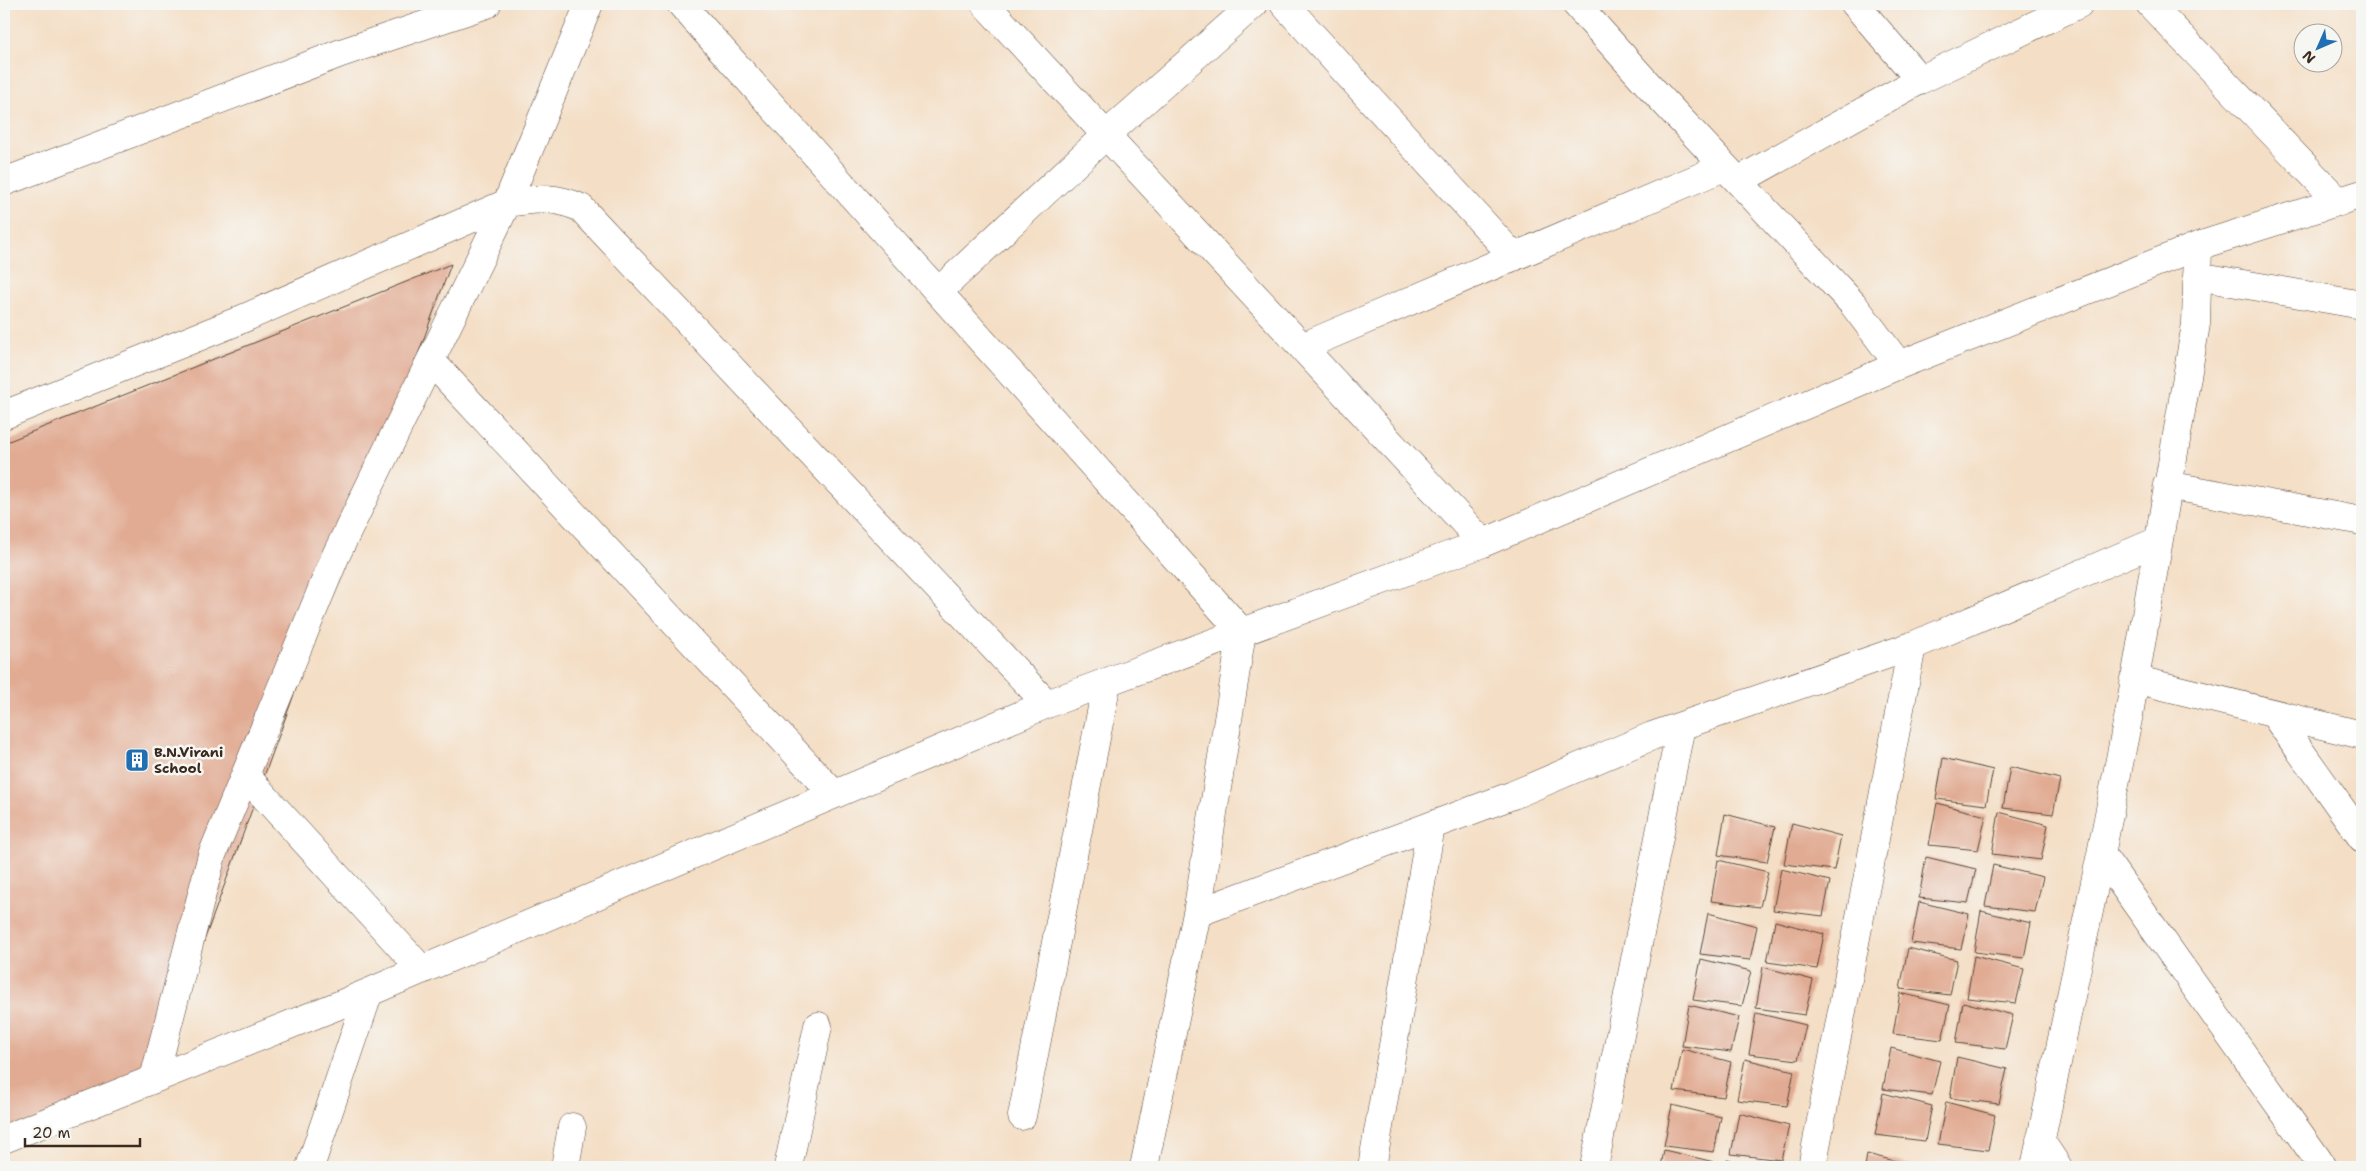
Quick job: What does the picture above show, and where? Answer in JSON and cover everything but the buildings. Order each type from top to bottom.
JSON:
[{"type":"street","points":[[4,182],[341,53],[487,4]]},
{"type":"street","points":[[154,1078],[212,855],[336,555],[507,203],[589,4]]},
{"type":"street","points":[[681,4],[1242,632]]},
{"type":"street","points":[[985,4],[1483,543]]},
{"type":"street","points":[[938,292],[1106,135],[1254,4]]},
{"type":"street","points":[[1284,4],[1514,256]]},
{"type":"street","points":[[1576,4],[1852,304],[1899,365]]},
{"type":"street","points":[[1855,4],[1920,80]]},
{"type":"street","points":[[1302,347],[1514,256],[1731,174],[2078,4]]},
{"type":"street","points":[[4,1139],[422,970],[1047,704],[1483,543],[1899,365],[2198,246],[2350,198],[2150,4]]},
{"type":"street","points":[[4,415],[233,324],[507,203],[539,199],[561,199],[581,208],[1047,704]]},
{"type":"street","points":[[2035,1167],[2101,854],[2134,679],[2196,324],[2198,246]]},
{"type":"street","points":[[2197,276],[2362,305]]},
{"type":"street","points":[[431,361],[834,794]]},
{"type":"street","points":[[2168,485],[2362,521]]},
{"type":"street","points":[[1198,913],[1513,795],[1652,736],[1912,646],[2158,541]]},
{"type":"street","points":[[1144,1167],[1198,913],[1242,632]]},
{"type":"street","points":[[1812,1167],[1912,646]]},
{"type":"street","points":[[2134,679],[2362,735]]},
{"type":"street","points":[[1022,1116],[1107,682]]},
{"type":"street","points":[[2274,714],[2362,838]]},
{"type":"street","points":[[1594,1167],[1681,726]]},
{"type":"street","points":[[245,775],[422,970]]},
{"type":"street","points":[[1372,1167],[1431,826]]},
{"type":"street","points":[[2101,854],[2323,1167]]},
{"type":"street","points":[[310,1167],[369,992]]},
{"type":"street","points":[[788,1167],[818,1026]]},
{"type":"street","points":[[565,1167],[572,1128]]},
{"type":"street","points":[[2040,1140],[2058,1167]]},
{"type":"place","name":"B.N.Virani School","points":[[137,760]]}]
